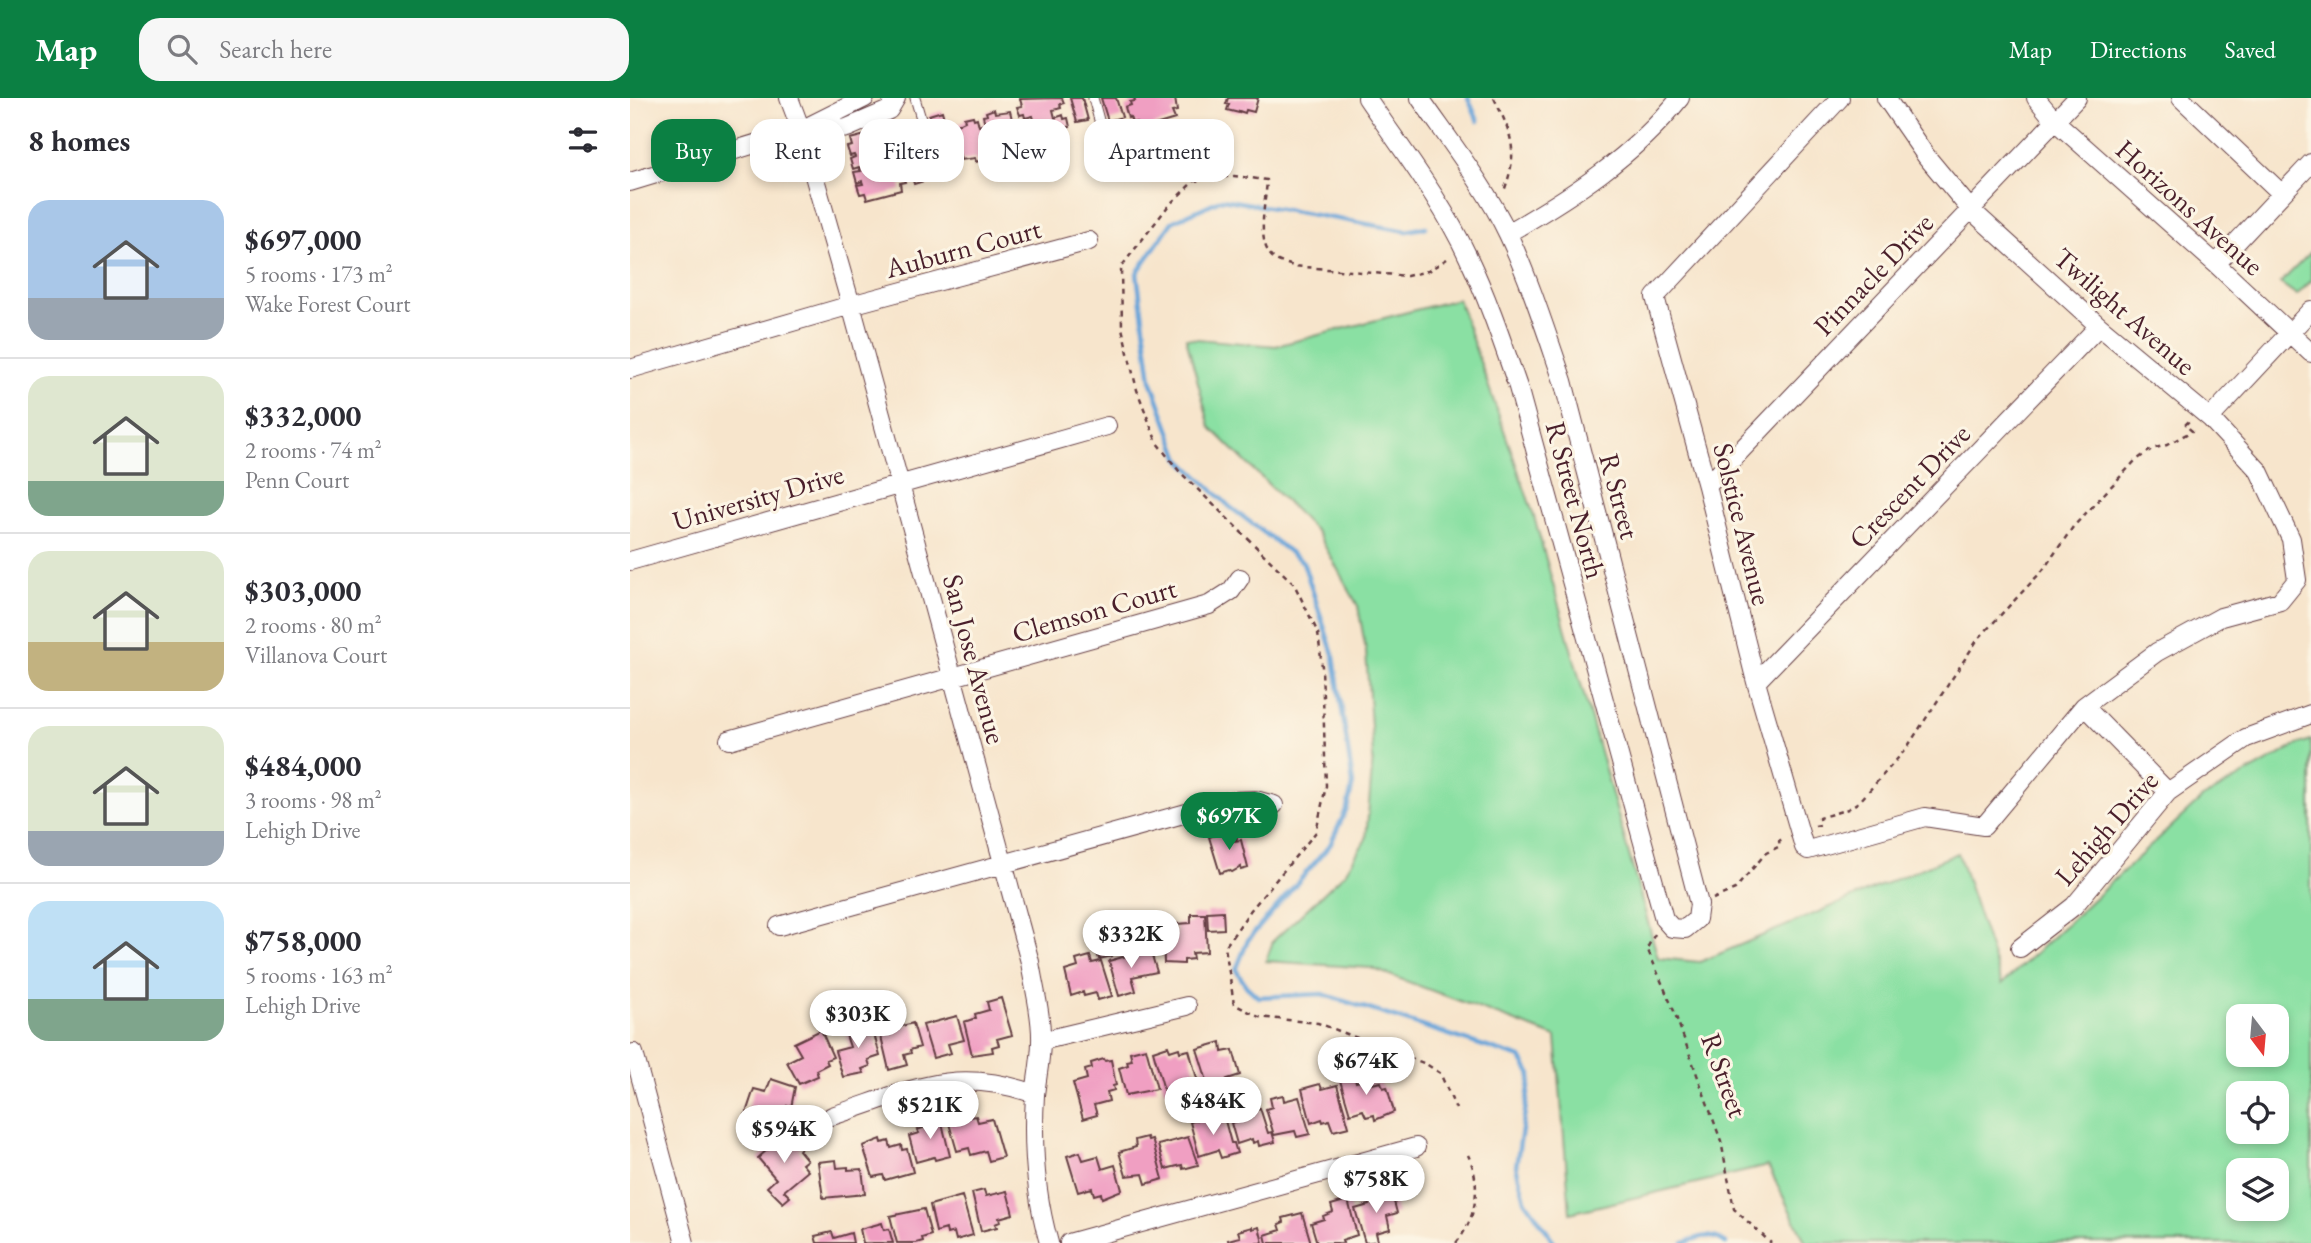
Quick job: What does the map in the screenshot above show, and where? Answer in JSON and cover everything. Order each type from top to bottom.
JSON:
[{"type":"street","name":"San Jose Avenue","points":[[789,98],[797,119]]},
{"type":"street","points":[[825,119],[865,98]]},
{"type":"street","points":[[845,128],[889,110],[896,98]]},
{"type":"street","name":"R Street North","points":[[1367,98],[1438,203],[1468,256],[1499,333],[1518,387],[1664,919]]},
{"type":"street","name":"R Street","points":[[1420,98],[1467,166],[1508,233],[1540,313],[1563,381],[1699,904]]},
{"type":"street","points":[[1508,233],[1565,200],[1618,162],[1662,121],[1680,98]]},
{"type":"street","name":"Solstice Avenue","points":[[1840,98],[1655,296],[1707,486],[1756,682],[1804,847],[1808,850],[1925,817],[1984,826],[2084,706]]},
{"type":"street","name":"Twilight Avenue","points":[[1886,98],[1926,156],[1970,209],[2099,326],[2204,414],[2259,471],[2291,539],[2297,580],[2280,601],[2221,617],[2157,652],[2084,706]]},
{"type":"street","name":"Horizons Avenue","points":[[2036,98],[2055,121],[2216,264],[2311,353]]},
{"type":"street","name":"Pinnacle Drive","points":[[1707,486],[2077,98]]},
{"type":"street","points":[[2185,99],[2282,194]]},
{"type":"street","points":[[630,182],[750,146]]},
{"type":"street","points":[[2216,264],[2311,163]]},
{"type":"street","name":"San Jose Avenue","points":[[816,182],[1030,962],[1041,1041],[1035,1094],[1033,1151],[1036,1181],[1049,1243]]},
{"type":"street","name":"Auburn Court","points":[[630,369],[851,305],[1089,241]]},
{"type":"street","points":[[2204,414],[2311,310]]},
{"type":"street","name":"Crescent Drive","points":[[1756,682],[2099,326]]},
{"type":"street","name":"University Drive","points":[[630,561],[1107,426]]},
{"type":"street","name":"Clemson Court","points":[[729,740],[1209,605],[1231,590],[1240,578]]},
{"type":"street","points":[[2084,706],[2168,792]]},
{"type":"street","name":"Lehigh Drive","points":[[2020,948],[2074,906],[2168,792],[2246,738],[2311,714]]},
{"type":"street","points":[[779,926],[1230,800],[1255,800],[1274,805]]},
{"type":"street","points":[[1664,919],[1672,928],[1685,929],[1697,919],[1699,904]]},
{"type":"street","points":[[1041,1041],[1187,1006]]},
{"type":"street","points":[[634,1053],[685,1243]]},
{"type":"street","points":[[832,1116],[932,1083],[961,1080],[1007,1085],[1035,1094]]},
{"type":"street","points":[[1069,1243],[1416,1147]]},
{"type":"lane","points":[[915,98],[921,119]]},
{"type":"lane","points":[[1093,98],[1099,119]]},
{"type":"path","points":[[1494,98],[1507,125],[1513,152],[1512,169],[1504,191]]},
{"type":"path","points":[[1447,259],[1428,271],[1407,276],[1293,266],[1276,260],[1264,247],[1266,180],[1234,176],[1194,181],[1170,205],[1121,268],[1122,328],[1137,390],[1157,443],[1179,471],[1294,584],[1318,634],[1322,667],[1326,786],[1316,832],[1250,911],[1226,947],[1234,1004],[1259,1017],[1318,1023],[1426,1064],[1440,1073],[1456,1109]]},
{"type":"path","points":[[1699,904],[1735,889],[1766,853],[1780,846],[1779,841],[1798,827],[1821,825],[1819,818],[1848,809],[1860,801],[1906,750],[1978,639],[2043,570],[2073,527],[2135,461],[2152,449],[2167,445],[2192,431],[2185,425],[2204,414]]},
{"type":"path","name":"R Street","points":[[1664,919],[1647,948],[1674,1011],[1721,1140],[1734,1209],[1771,1243]]},
{"type":"path","points":[[1456,1243],[1476,1204],[1475,1170],[1468,1155]]},
{"type":"green space","points":[[2311,252],[2311,281],[2297,295],[2280,283]]},
{"type":"green space","points":[[1458,299],[1533,513],[1658,958],[1700,962],[1958,853],[2002,984],[2201,799],[2299,744],[2311,740],[2311,1243],[1806,1243],[1768,1166],[1570,1213],[1556,1037],[1371,968],[1266,961],[1273,941],[1345,873],[1366,839],[1373,757],[1366,651],[1358,606],[1317,532],[1210,427],[1186,338],[1276,346]]},
{"type":"building","points":[[1062,98],[1064,103],[1060,104],[1061,108],[1053,110],[1055,118],[1063,115],[1064,119],[1034,119],[1033,116],[1025,118],[1024,114],[1020,115],[1017,107],[1022,106],[1020,99]]},
{"type":"building","points":[[1070,98],[1082,98],[1088,119],[1077,122]]},
{"type":"building","points":[[1101,98],[1116,98],[1122,117],[1107,119]]},
{"type":"building","points":[[1134,98],[1175,98],[1177,111],[1172,112],[1175,119],[1128,118],[1125,107],[1135,101]]},
{"type":"building","points":[[1228,98],[1258,98],[1254,112],[1246,110],[1245,113],[1239,113],[1227,110]]},
{"type":"building","points":[[994,109],[995,113],[1010,111],[1012,119],[984,119],[986,112]]},
{"type":"building","points":[[942,111],[944,119],[930,119],[929,115]]},
{"type":"building","points":[[964,118],[977,118],[976,162],[975,158],[964,160]]},
{"type":"building","points":[[859,137],[859,167],[853,169],[850,159],[855,157],[850,156],[847,147],[852,146],[850,139]]},
{"type":"building","points":[[859,171],[860,182],[857,183],[854,172]]},
{"type":"building","points":[[862,182],[905,182],[900,183],[901,190],[867,199],[865,193],[860,194],[857,185]]},
{"type":"building","points":[[1235,830],[1235,841],[1241,840],[1248,868],[1241,870],[1241,867],[1232,872],[1229,870],[1220,873],[1209,837]]},
{"type":"building","points":[[1223,911],[1224,929],[1208,930],[1207,912]]},
{"type":"building","points":[[1191,914],[1205,914],[1207,952],[1192,953],[1193,959],[1184,960],[1184,964],[1164,963],[1163,937],[1176,937],[1176,924],[1191,923]]},
{"type":"building","points":[[1109,947],[1112,956],[1099,959],[1096,950]]},
{"type":"building","points":[[1150,949],[1157,972],[1132,977],[1136,991],[1119,996],[1109,961]]},
{"type":"building","points":[[1090,956],[1092,963],[1101,961],[1112,996],[1098,1000],[1096,993],[1084,996],[1083,992],[1071,996],[1065,971],[1078,967],[1076,960]]},
{"type":"building","points":[[1001,998],[1012,1035],[997,1039],[999,1045],[992,1047],[993,1052],[972,1055],[964,1022],[976,1018],[975,1014],[989,1010],[987,1002]]},
{"type":"building","points":[[957,1016],[964,1040],[948,1044],[951,1053],[933,1058],[923,1025]]},
{"type":"building","points":[[870,1019],[880,1056],[868,1060],[870,1066],[862,1069],[864,1073],[843,1077],[835,1051],[850,1047],[846,1035],[860,1031],[857,1023]]},
{"type":"building","points":[[913,1023],[920,1047],[904,1055],[907,1065],[889,1070],[880,1032]]},
{"type":"building","points":[[821,1030],[833,1057],[826,1060],[828,1064],[816,1070],[818,1076],[799,1084],[787,1062],[801,1055],[794,1043]]},
{"type":"building","points":[[1221,1042],[1222,1052],[1233,1050],[1240,1075],[1227,1079],[1228,1081],[1208,1084],[1197,1049]]},
{"type":"building","points":[[1168,1046],[1170,1051],[1179,1048],[1180,1052],[1189,1050],[1198,1082],[1164,1090],[1153,1051]]},
{"type":"building","points":[[1146,1048],[1157,1089],[1126,1095],[1119,1068],[1128,1065],[1127,1061],[1132,1060],[1130,1052]]},
{"type":"building","points":[[1111,1060],[1116,1085],[1113,1086],[1114,1090],[1107,1092],[1109,1101],[1094,1105],[1097,1115],[1083,1119],[1073,1083],[1087,1079],[1085,1070],[1092,1068],[1091,1063]]},
{"type":"building","points":[[1353,1073],[1356,1082],[1370,1078],[1372,1084],[1381,1082],[1383,1088],[1387,1087],[1394,1112],[1375,1120],[1374,1115],[1366,1117],[1363,1110],[1350,1114],[1339,1077]]},
{"type":"building","points":[[771,1079],[795,1087],[791,1108],[787,1106],[784,1114],[777,1111],[773,1126],[745,1116],[754,1089],[766,1092]]},
{"type":"building","points":[[1320,1084],[1322,1089],[1337,1085],[1349,1127],[1333,1131],[1329,1120],[1323,1122],[1322,1119],[1311,1123],[1302,1089]]},
{"type":"building","points":[[1283,1095],[1284,1101],[1299,1097],[1310,1134],[1297,1137],[1295,1131],[1274,1135],[1266,1109],[1272,1107],[1270,1098]]},
{"type":"building","points":[[1260,1108],[1268,1133],[1272,1132],[1275,1142],[1259,1146],[1258,1141],[1253,1143],[1252,1139],[1237,1144],[1231,1123],[1251,1117],[1249,1111]]},
{"type":"building","points":[[968,1113],[969,1117],[976,1116],[978,1122],[992,1119],[1003,1157],[989,1161],[986,1151],[971,1155],[969,1148],[957,1151],[948,1120]]},
{"type":"building","points":[[940,1115],[950,1156],[916,1162],[909,1136],[926,1127],[923,1120]]},
{"type":"building","points":[[1208,1117],[1210,1122],[1224,1117],[1231,1143],[1234,1143],[1237,1153],[1221,1158],[1218,1150],[1199,1156],[1190,1122]]},
{"type":"building","points":[[787,1132],[802,1147],[799,1150],[807,1160],[802,1164],[808,1171],[784,1191],[790,1197],[783,1203],[767,1187],[776,1179],[758,1158]]},
{"type":"building","points":[[1147,1137],[1148,1140],[1152,1139],[1163,1179],[1146,1184],[1143,1174],[1126,1176],[1119,1152],[1136,1147],[1135,1140]]},
{"type":"building","points":[[1188,1137],[1198,1165],[1183,1169],[1182,1165],[1165,1169],[1158,1145]]},
{"type":"building","points":[[881,1139],[882,1143],[889,1141],[891,1148],[901,1145],[902,1150],[907,1149],[913,1172],[885,1180],[883,1175],[873,1177],[863,1146]]},
{"type":"building","points":[[1080,1152],[1083,1160],[1098,1156],[1102,1169],[1115,1165],[1122,1190],[1102,1198],[1101,1193],[1094,1195],[1092,1188],[1078,1192],[1067,1156]]},
{"type":"building","points":[[836,1160],[837,1168],[862,1169],[865,1194],[823,1198],[818,1162]]},
{"type":"building","points":[[1386,1188],[1387,1191],[1391,1190],[1397,1213],[1387,1216],[1390,1229],[1376,1233],[1378,1241],[1365,1243],[1355,1209],[1369,1205],[1367,1198],[1374,1196],[1372,1192]]},
{"type":"building","points":[[984,1190],[986,1196],[1007,1191],[1013,1214],[999,1218],[1000,1222],[995,1224],[997,1227],[981,1231],[972,1193]]},
{"type":"building","points":[[962,1196],[973,1235],[956,1240],[954,1232],[947,1234],[946,1229],[936,1232],[930,1205]]},
{"type":"building","points":[[1348,1200],[1357,1235],[1342,1240],[1343,1243],[1317,1243],[1311,1223],[1324,1219],[1323,1216],[1333,1212],[1331,1205]]},
{"type":"building","points":[[924,1209],[931,1235],[916,1243],[897,1243],[890,1216]]},
{"type":"building","points":[[1302,1213],[1311,1243],[1267,1243],[1265,1235],[1281,1230],[1279,1224],[1284,1222],[1283,1218]]},
{"type":"building","points":[[882,1223],[884,1230],[889,1229],[893,1243],[863,1243],[860,1229]]},
{"type":"building","points":[[1259,1227],[1263,1243],[1229,1243],[1228,1240],[1240,1237],[1238,1231]]},
{"type":"building","points":[[832,1232],[834,1238],[851,1233],[853,1243],[817,1243],[815,1236]]},
{"type":"waterway","points":[[1468,98],[1478,121]]},
{"type":"waterway","points":[[1426,227],[1407,231],[1222,199],[1172,222],[1137,273],[1151,380],[1180,459],[1230,507],[1303,562],[1334,657],[1353,784],[1347,808],[1330,845],[1248,940],[1236,970],[1246,986],[1258,997],[1322,994],[1521,1058],[1531,1075],[1516,1166],[1525,1200],[1555,1243]]},
{"type":"waterway","points":[[1684,1243],[1700,1237],[1715,1238],[1726,1243]]}]
